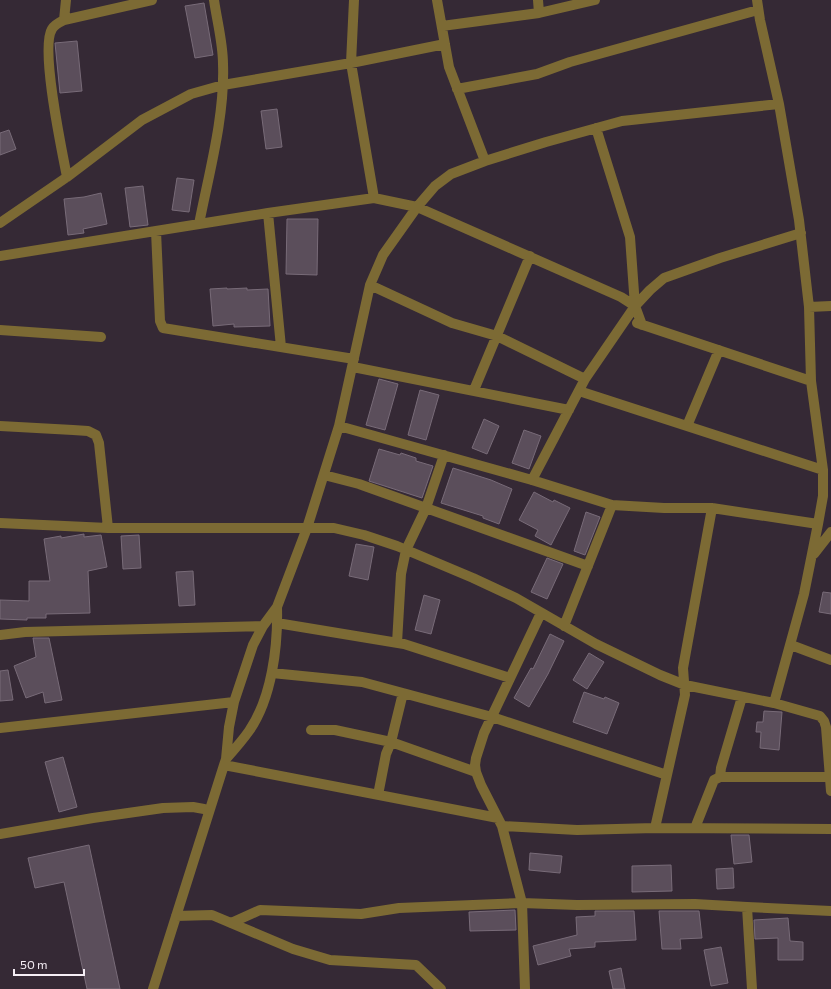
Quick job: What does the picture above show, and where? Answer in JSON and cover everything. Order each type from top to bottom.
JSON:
[{"type":"street","points":[[64,20],[66,0]]},
{"type":"street","points":[[66,177],[54,105],[47,48],[52,28],[64,20],[152,0]]},
{"type":"street","points":[[199,224],[218,126],[223,85],[223,62],[214,0]]},
{"type":"street","points":[[354,0],[352,63],[374,198]]},
{"type":"street","points":[[438,0],[449,67],[485,161]]},
{"type":"street","points":[[538,0],[539,12]]},
{"type":"street","points":[[442,26],[539,12],[596,0]]},
{"type":"street","points":[[457,89],[537,74],[758,5],[779,104],[801,233],[809,307],[811,381],[823,470],[823,496],[812,557],[791,645],[774,703]]},
{"type":"street","points":[[0,223],[66,177],[142,120],[191,94],[223,85],[352,63],[445,44]]},
{"type":"street","points":[[153,989],[225,762],[229,727],[234,702],[253,645],[263,626],[277,607],[308,528],[339,426],[370,286],[383,255],[417,207],[435,186],[451,174],[485,161],[622,121],[779,104]]},
{"type":"street","points":[[596,128],[630,238],[635,306],[642,325]]},
{"type":"street","points":[[0,256],[268,213],[374,198],[417,207],[621,297],[635,306]]},
{"type":"street","points":[[268,213],[281,347]]},
{"type":"street","points":[[156,231],[160,321],[163,328],[281,347],[569,410]]},
{"type":"street","points":[[532,480],[585,379],[635,306],[650,290],[664,278],[720,258],[801,233]]},
{"type":"street","points":[[474,390],[530,256]]},
{"type":"street","points":[[370,286],[452,323],[497,336],[585,379]]},
{"type":"street","points":[[809,307],[831,306]]},
{"type":"street","points":[[626,320],[811,381]]},
{"type":"street","points":[[0,330],[101,337]]},
{"type":"street","points":[[687,426],[719,350]]},
{"type":"street","points":[[579,391],[823,470]]},
{"type":"street","points":[[0,426],[88,431],[96,435],[99,443],[108,528]]},
{"type":"street","points":[[339,426],[532,480],[612,505],[664,508],[712,508],[818,524]]},
{"type":"street","points":[[397,643],[400,574],[406,550],[426,508],[444,455]]},
{"type":"street","points":[[324,475],[359,484],[588,566]]},
{"type":"street","points":[[564,626],[612,505]]},
{"type":"street","points":[[655,828],[685,695],[683,668],[712,508]]},
{"type":"street","points":[[0,523],[108,528],[334,528],[356,533],[406,550],[516,598],[596,644],[684,685],[774,703],[820,716],[824,721],[827,735],[831,791]]},
{"type":"street","points":[[812,557],[831,532]]},
{"type":"street","points":[[225,762],[250,730],[267,696],[272,673],[278,623],[277,607]]},
{"type":"street","points":[[525,989],[522,904],[500,822],[480,785],[476,772],[476,758],[484,733],[541,613]]},
{"type":"street","points":[[278,623],[397,643],[510,678]]},
{"type":"street","points":[[0,635],[25,632],[263,626]]},
{"type":"street","points":[[791,645],[831,660]]},
{"type":"street","points":[[272,673],[362,682],[492,717],[667,774]]},
{"type":"street","points":[[378,795],[386,754],[391,742],[403,693]]},
{"type":"street","points":[[720,777],[721,768],[742,697]]},
{"type":"street","points":[[0,728],[234,702]]},
{"type":"street","points":[[311,730],[335,730],[391,742],[476,772]]},
{"type":"street","points":[[225,762],[500,822],[577,830],[655,828],[831,828]]},
{"type":"street","points":[[695,828],[714,780],[720,777],[830,777]]},
{"type":"street","points":[[0,834],[163,808],[193,807],[204,809],[209,812]]},
{"type":"street","points":[[231,923],[260,910],[361,914],[399,908],[522,904],[695,904],[831,911]]},
{"type":"street","points":[[747,907],[750,988]]},
{"type":"street","points":[[176,916],[212,915],[293,949],[330,960],[416,965],[441,989]]},
{"type":"building","points":[[204,3],[213,55],[195,58],[185,6]]},
{"type":"building","points":[[77,41],[82,91],[60,93],[55,43]]},
{"type":"building","points":[[277,109],[282,147],[266,149],[261,111]]},
{"type":"building","points":[[9,130],[16,149],[0,155],[0,133]]},
{"type":"building","points":[[177,178],[194,180],[189,212],[172,210]]},
{"type":"building","points":[[143,186],[148,225],[130,227],[125,188]]},
{"type":"building","points":[[101,193],[107,224],[83,229],[84,233],[68,235],[64,199],[84,197]]},
{"type":"building","points":[[287,219],[318,219],[317,275],[286,274]]},
{"type":"building","points":[[247,288],[247,290],[268,289],[270,326],[234,327],[234,324],[213,326],[210,289]]},
{"type":"building","points":[[379,379],[398,384],[385,430],[366,425]]},
{"type":"building","points":[[420,390],[439,395],[426,440],[408,435]]},
{"type":"building","points":[[484,419],[499,426],[487,454],[472,448]]},
{"type":"building","points":[[524,430],[541,436],[529,469],[512,463]]},
{"type":"building","points":[[379,449],[400,455],[401,453],[416,458],[416,461],[433,466],[422,498],[369,481]]},
{"type":"building","points":[[453,468],[491,480],[512,489],[499,524],[483,518],[483,516],[441,503]]},
{"type":"building","points":[[534,492],[553,502],[554,500],[570,508],[551,545],[535,536],[538,530],[519,520]]},
{"type":"building","points":[[586,512],[600,517],[585,555],[574,551]]},
{"type":"building","points":[[84,534],[84,537],[101,535],[107,567],[88,571],[90,613],[46,614],[46,618],[27,618],[27,620],[0,619],[0,600],[29,601],[29,581],[50,581],[44,539]]},
{"type":"building","points":[[139,535],[141,568],[123,569],[121,536]]},
{"type":"building","points":[[356,544],[374,547],[368,580],[349,576]]},
{"type":"building","points":[[547,558],[563,564],[547,599],[531,592]]},
{"type":"building","points":[[193,571],[195,605],[179,606],[176,572]]},
{"type":"building","points":[[823,592],[831,593],[831,614],[819,612]]},
{"type":"building","points":[[424,595],[440,600],[431,634],[415,630]]},
{"type":"building","points":[[550,634],[564,641],[548,674],[529,707],[514,698],[531,668],[533,669]]},
{"type":"building","points":[[33,638],[49,638],[62,700],[45,703],[43,692],[26,698],[14,666],[36,657]]},
{"type":"building","points":[[589,653],[604,662],[587,689],[573,680]]},
{"type":"building","points":[[8,670],[13,700],[0,701],[0,671]]},
{"type":"building","points":[[584,692],[604,699],[605,697],[619,703],[607,734],[573,722]]},
{"type":"building","points":[[764,711],[782,712],[779,750],[760,748],[761,732],[756,732],[757,722],[763,722]]},
{"type":"building","points":[[63,757],[77,807],[59,812],[45,762]]},
{"type":"building","points":[[731,835],[749,835],[752,862],[734,864]]},
{"type":"building","points":[[89,845],[120,989],[87,989],[64,882],[35,888],[28,858]]},
{"type":"building","points":[[530,853],[562,856],[560,873],[529,870]]},
{"type":"building","points":[[671,865],[672,891],[632,892],[632,866]]},
{"type":"building","points":[[733,868],[734,888],[717,889],[716,869]]},
{"type":"building","points":[[515,910],[516,930],[470,931],[469,912]]},
{"type":"building","points":[[595,911],[634,911],[636,940],[595,942],[595,947],[569,949],[571,956],[538,965],[533,946],[577,935],[576,917],[595,916]]},
{"type":"building","points":[[659,911],[699,911],[702,938],[680,939],[681,949],[662,949]]},
{"type":"building","points":[[788,918],[790,941],[803,942],[803,960],[778,960],[778,938],[755,939],[754,920]]},
{"type":"building","points":[[721,947],[728,983],[711,986],[704,950]]},
{"type":"building","points":[[621,968],[625,989],[613,989],[609,971]]}]
